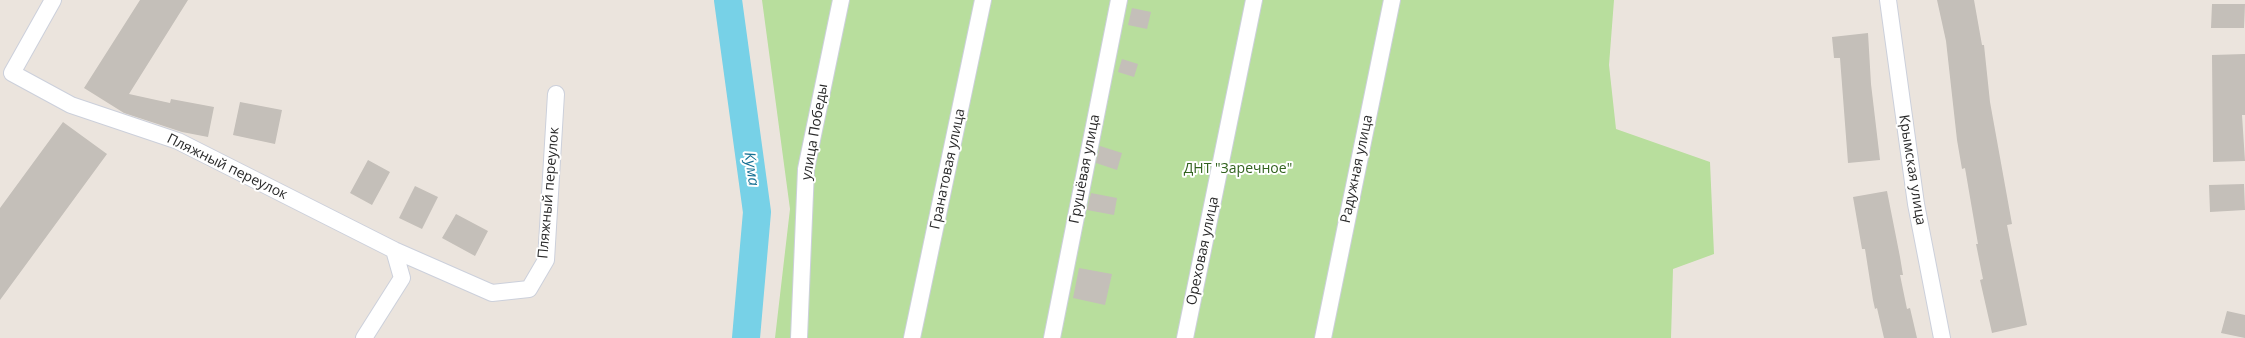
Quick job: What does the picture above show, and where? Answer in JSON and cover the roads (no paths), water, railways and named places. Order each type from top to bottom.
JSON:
[{"type":"street","points":[[6,73],[53,0]]},
{"type":"street","name":"улица Победы","points":[[799,338],[806,169],[841,0]]},
{"type":"street","name":"Гранатовая улица","points":[[912,338],[984,0]]},
{"type":"street","name":"Грушёвая улица","points":[[1052,338],[1119,0]]},
{"type":"street","name":"Ореховая улица","points":[[1185,338],[1254,0]]},
{"type":"street","name":"Радужная улица","points":[[1323,338],[1392,0]]},
{"type":"street","name":"Крымская улица","points":[[1888,0],[1916,204],[1942,338]]},
{"type":"street","name":"Пляжный переулок","points":[[6,73],[71,105],[178,141],[394,250],[492,293],[529,289],[546,260],[556,94]]},
{"type":"street","points":[[364,338],[402,278],[394,250]]},
{"type":"waterway","name":"Кума","points":[[728,0],[757,212],[746,338]]},
{"type":"park label","name":"ДНТ \"Заречное\"","points":[[1238,169]]}]
